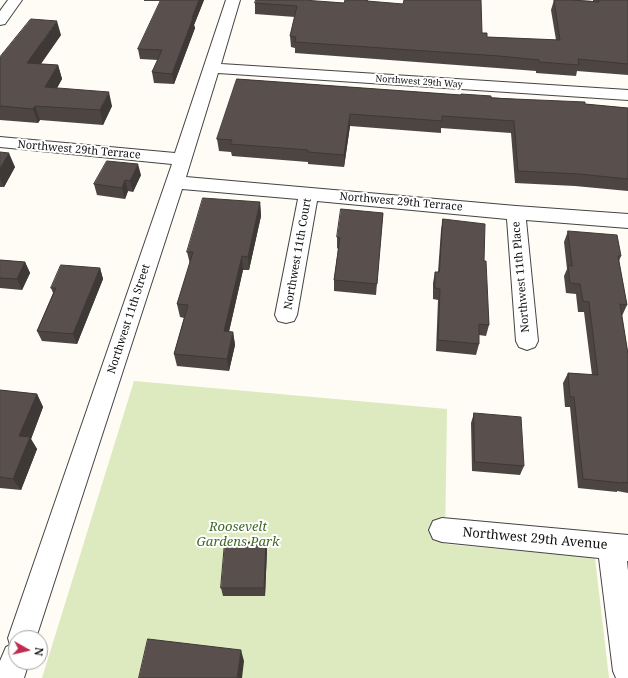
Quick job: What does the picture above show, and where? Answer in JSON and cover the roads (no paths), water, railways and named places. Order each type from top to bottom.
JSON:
[{"type":"street","points":[[0,21],[15,0]]},
{"type":"street","name":"Northwest 11th Street","points":[[25,630],[182,159],[233,0]]},
{"type":"street","name":"Northwest 29th Way","points":[[211,68],[628,95]]},
{"type":"street","name":"Northwest 29th Terrace","points":[[0,142],[182,159]]},
{"type":"street","name":"Northwest 29th Terrace","points":[[174,182],[516,213],[628,221]]},
{"type":"street","name":"Northwest 11th Court","points":[[286,316],[309,194]]},
{"type":"street","name":"Northwest 11th Place","points":[[516,213],[527,341]]},
{"type":"street","name":"Northwest 29th Avenue","points":[[442,530],[619,547]]},
{"type":"street","points":[[619,547],[628,671]]},
{"type":"park label","name":"Roosevelt Gardens Park","points":[[238,534]]}]
